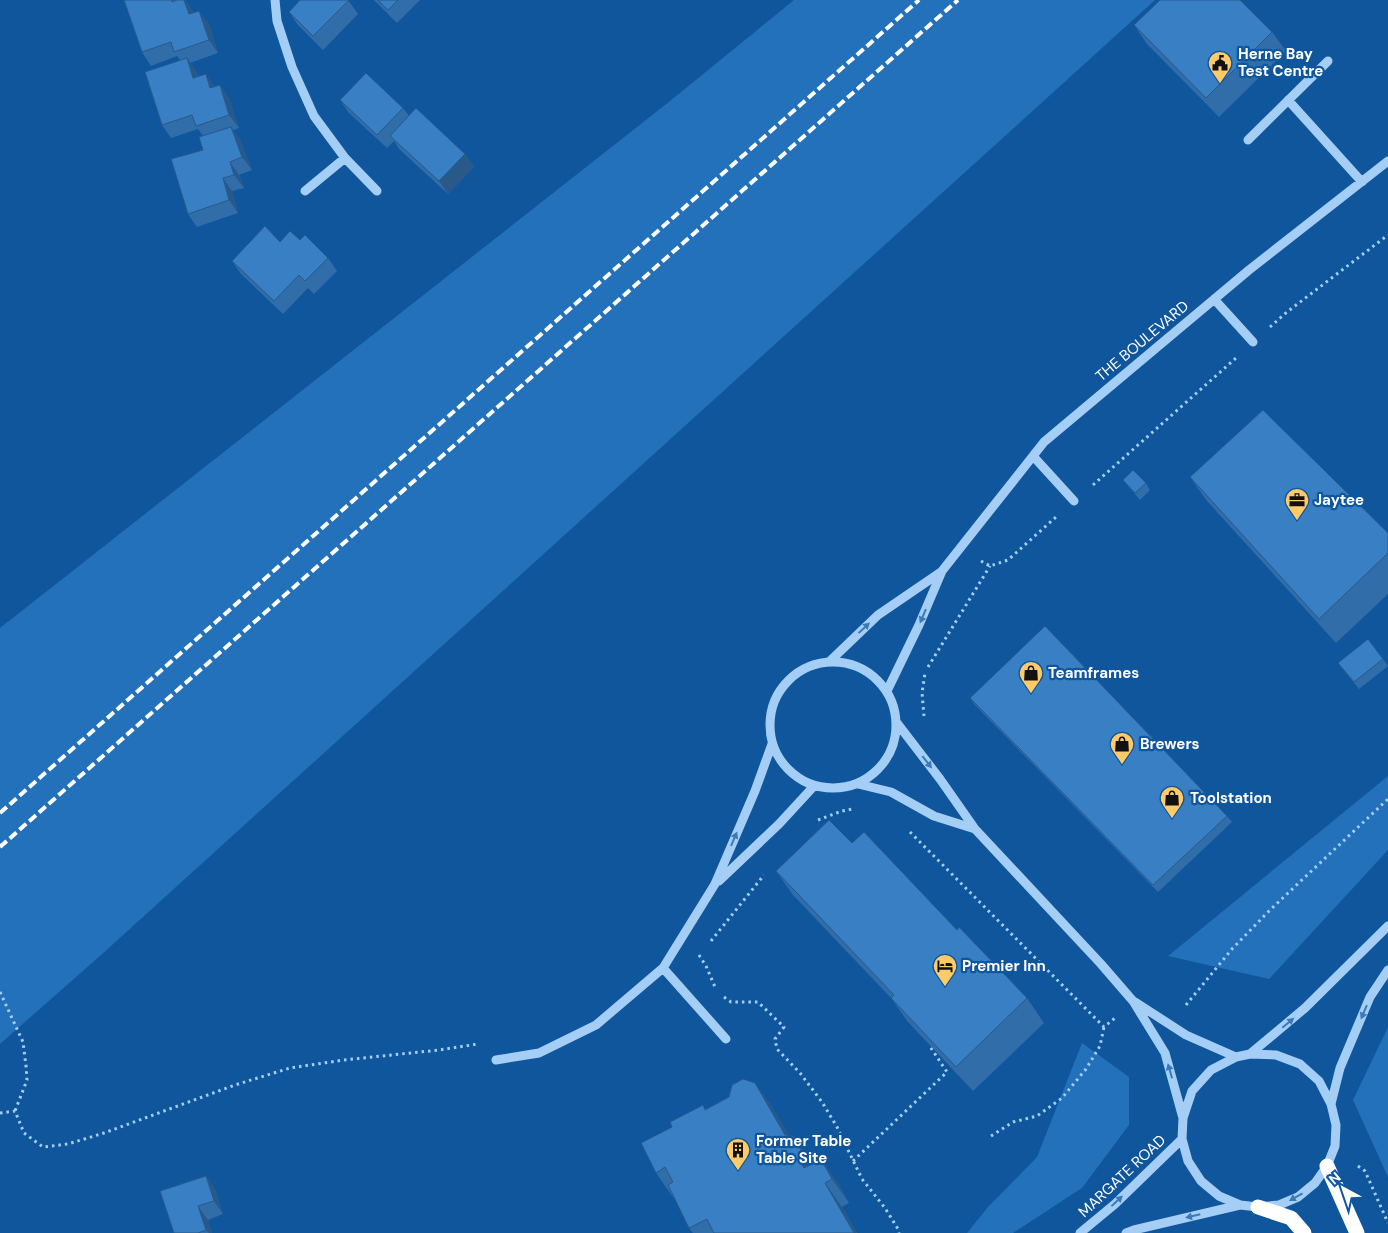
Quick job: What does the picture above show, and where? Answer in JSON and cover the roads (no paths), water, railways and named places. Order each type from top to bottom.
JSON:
[{"type":"highway","points":[[1327,1166],[1357,1233]]},
{"type":"highway","points":[[1258,1207],[1290,1218],[1304,1233]]},
{"type":"street","points":[[275,0],[276,21],[292,67],[314,116],[344,158],[378,191]]},
{"type":"street","points":[[1248,140],[1328,61]]},
{"type":"street","points":[[1288,100],[1362,182]]},
{"type":"street","points":[[305,191],[344,158]]},
{"type":"street","name":"THE BOULEVARD","points":[[886,691],[919,625],[942,571],[1044,442],[1249,270],[1388,161]]},
{"type":"street","points":[[1214,299],[1253,342]]},
{"type":"street","points":[[1033,456],[1074,501]]},
{"type":"street","name":"THE BOULEVARD","points":[[828,662],[878,615],[942,571]]},
{"type":"street","points":[[496,1060],[539,1053],[596,1025],[663,968],[715,884],[772,744],[770,722],[775,700],[788,681],[807,668],[828,662],[851,664],[871,674],[886,691],[894,706],[897,723],[892,748],[879,769],[858,784],[844,788],[814,786],[788,770],[772,744]]},
{"type":"street","points":[[897,723],[975,829],[1133,1001],[1165,1053],[1183,1118]]},
{"type":"street","points":[[858,784],[890,792],[934,816],[975,829]]},
{"type":"street","points":[[715,884],[779,824],[814,786]]},
{"type":"street","points":[[1250,1054],[1305,1008],[1388,926]]},
{"type":"street","points":[[663,968],[726,1039]]},
{"type":"street","points":[[1332,1104],[1340,1068],[1370,997],[1388,970]]},
{"type":"street","points":[[1133,1001],[1186,1034],[1236,1057]]},
{"type":"street","points":[[1250,1054],[1276,1055],[1300,1064],[1319,1081],[1332,1104],[1336,1125],[1335,1146],[1327,1166],[1315,1183],[1298,1197],[1278,1205],[1258,1207],[1240,1205],[1219,1196],[1201,1181],[1188,1161],[1182,1139],[1183,1118],[1192,1092],[1211,1070],[1236,1057],[1250,1054]]},
{"type":"street","name":"MARGATE ROAD","points":[[1080,1233],[1115,1204],[1182,1139]]},
{"type":"street","points":[[1126,1233],[1240,1205]]},
{"type":"railway","points":[[0,813],[919,0]]},
{"type":"railway","points":[[0,847],[958,0]]},
{"type":"place","name":"Herne Bay Test Centre","points":[[1220,84]]},
{"type":"place","name":"Jaytee","points":[[1297,521]]},
{"type":"place","name":"Teamframes","points":[[1031,694]]},
{"type":"place","name":"Brewers","points":[[1122,765]]},
{"type":"place","name":"Toolstation","points":[[1172,819]]},
{"type":"place","name":"Premier Inn","points":[[945,987]]},
{"type":"place","name":"Former Table Table Site","points":[[738,1171]]}]
